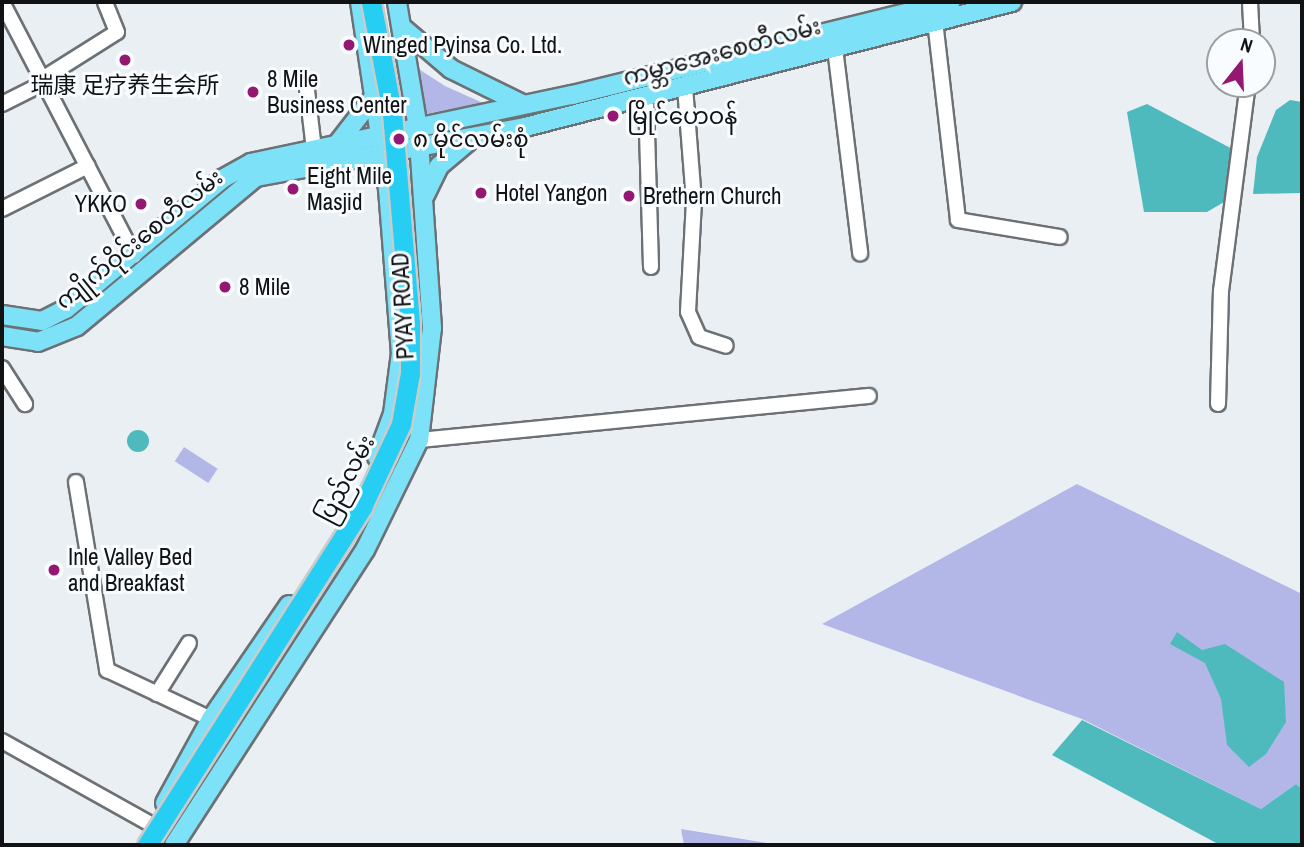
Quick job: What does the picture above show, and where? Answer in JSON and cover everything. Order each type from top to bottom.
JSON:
[{"type":"highway","name":"ပြည်လမ်း","points":[[147,845],[362,508],[401,424],[410,323],[392,112],[371,2]]},
{"type":"highway","name":"ပြည်လမ်း","points":[[162,845],[372,510],[409,427],[420,326],[404,110],[384,2]]},
{"type":"main road","points":[[360,2],[369,36],[381,135]]},
{"type":"main road","points":[[397,2],[404,29],[418,128],[423,205]]},
{"type":"main road","name":"ကမ္ဘာအေးစေတီလမ်း","points":[[419,149],[646,98],[773,55],[835,48],[924,19],[951,2]]},
{"type":"main road","name":"ကမ္ဘာအေးစေတီလမ်း","points":[[335,147],[522,104],[773,55],[924,19],[1012,2]]},
{"type":"main road","points":[[404,29],[451,69],[522,104]]},
{"type":"main road","points":[[3,319],[33,321],[56,316],[134,256],[222,179],[251,163],[335,147],[377,93]]},
{"type":"main road","name":"ပြည်လမ်း","points":[[142,845],[211,719],[353,507],[393,414],[401,353],[381,135]]},
{"type":"main road","points":[[423,205],[439,166],[473,138]]},
{"type":"main road","name":"ကျိုက်ဝိုင်းစေတီလမ်း","points":[[2,336],[38,342],[77,326],[256,177],[419,149]]},
{"type":"main road","points":[[348,161],[388,189]]},
{"type":"main road","name":"PYAY ROAD","points":[[423,205],[432,328],[428,403]]},
{"type":"main road","name":"ပြည်လမ်း","points":[[174,845],[366,550],[419,440],[428,403]]},
{"type":"main road","points":[[393,414],[419,440]]},
{"type":"street","points":[[2,104],[45,80],[117,32],[105,2]]},
{"type":"street","points":[[1250,2],[1251,28]]},
{"type":"street","points":[[2,3],[45,80],[134,256]]},
{"type":"street","points":[[924,19],[958,220],[1060,237]]},
{"type":"street","points":[[369,36],[404,29]]},
{"type":"street","points":[[835,48],[860,253]]},
{"type":"street","points":[[685,87],[694,201],[688,312],[699,337],[726,346]]},
{"type":"street","points":[[307,90],[314,150]]},
{"type":"street","points":[[646,98],[651,267]]},
{"type":"street","points":[[1218,404],[1230,204],[1246,98]]},
{"type":"street","points":[[2,209],[88,166]]},
{"type":"street","points":[[2,368],[25,404]]},
{"type":"street","points":[[419,440],[869,396]]},
{"type":"street","points":[[76,482],[107,670],[211,719]]},
{"type":"street","points":[[157,694],[189,643]]},
{"type":"street","points":[[2,741],[152,825]]},
{"type":"shaded area","points":[[411,64],[445,86],[483,103],[420,115]]},
{"type":"shaded area","points":[[1290,100],[1302,102],[1302,193],[1253,194],[1257,157],[1276,110]]},
{"type":"shaded area","points":[[1147,104],[1240,153],[1231,198],[1207,212],[1144,212],[1127,112]]},
{"type":"shaded area","points":[[138,430],[146,433],[149,441],[146,449],[138,452],[130,449],[127,441],[130,433]]},
{"type":"shaded area","points":[[184,447],[218,469],[208,483],[175,461]]},
{"type":"shaded area","points":[[1077,484],[1302,594],[1302,789],[1296,784],[1261,809],[1082,719],[822,624]]},
{"type":"shaded area","points":[[1177,632],[1202,650],[1225,644],[1284,682],[1286,722],[1266,754],[1249,767],[1227,745],[1221,699],[1205,663],[1170,644]]},
{"type":"shaded area","points":[[1082,720],[1261,809],[1296,784],[1302,789],[1302,845],[1220,845],[1052,755]]},
{"type":"shaded area","points":[[681,829],[779,845],[684,845]]},
{"type":"place","name":"Winged Pyinsa Co. Ltd.","points":[[349,45]]},
{"type":"place","name":"瑞康 足疗养生会所","points":[[125,60]]},
{"type":"place","name":"8 Mile Business Center","points":[[253,92]]},
{"type":"place","name":"မြိုင်ဟေဝန်","points":[[613,116]]},
{"type":"place","name":"၈ မိုင်လမ်းစုံ","points":[[399,139]]},
{"type":"place","name":"Eight Mile Masjid","points":[[293,189]]},
{"type":"place","name":"Hotel Yangon","points":[[481,193]]},
{"type":"place","name":"Brethern Church","points":[[629,196]]},
{"type":"place","name":"YKKO","points":[[141,204]]},
{"type":"place","name":"8 Mile","points":[[225,287]]},
{"type":"place","name":"Inle Valley Bed and Breakfast","points":[[54,570]]}]
